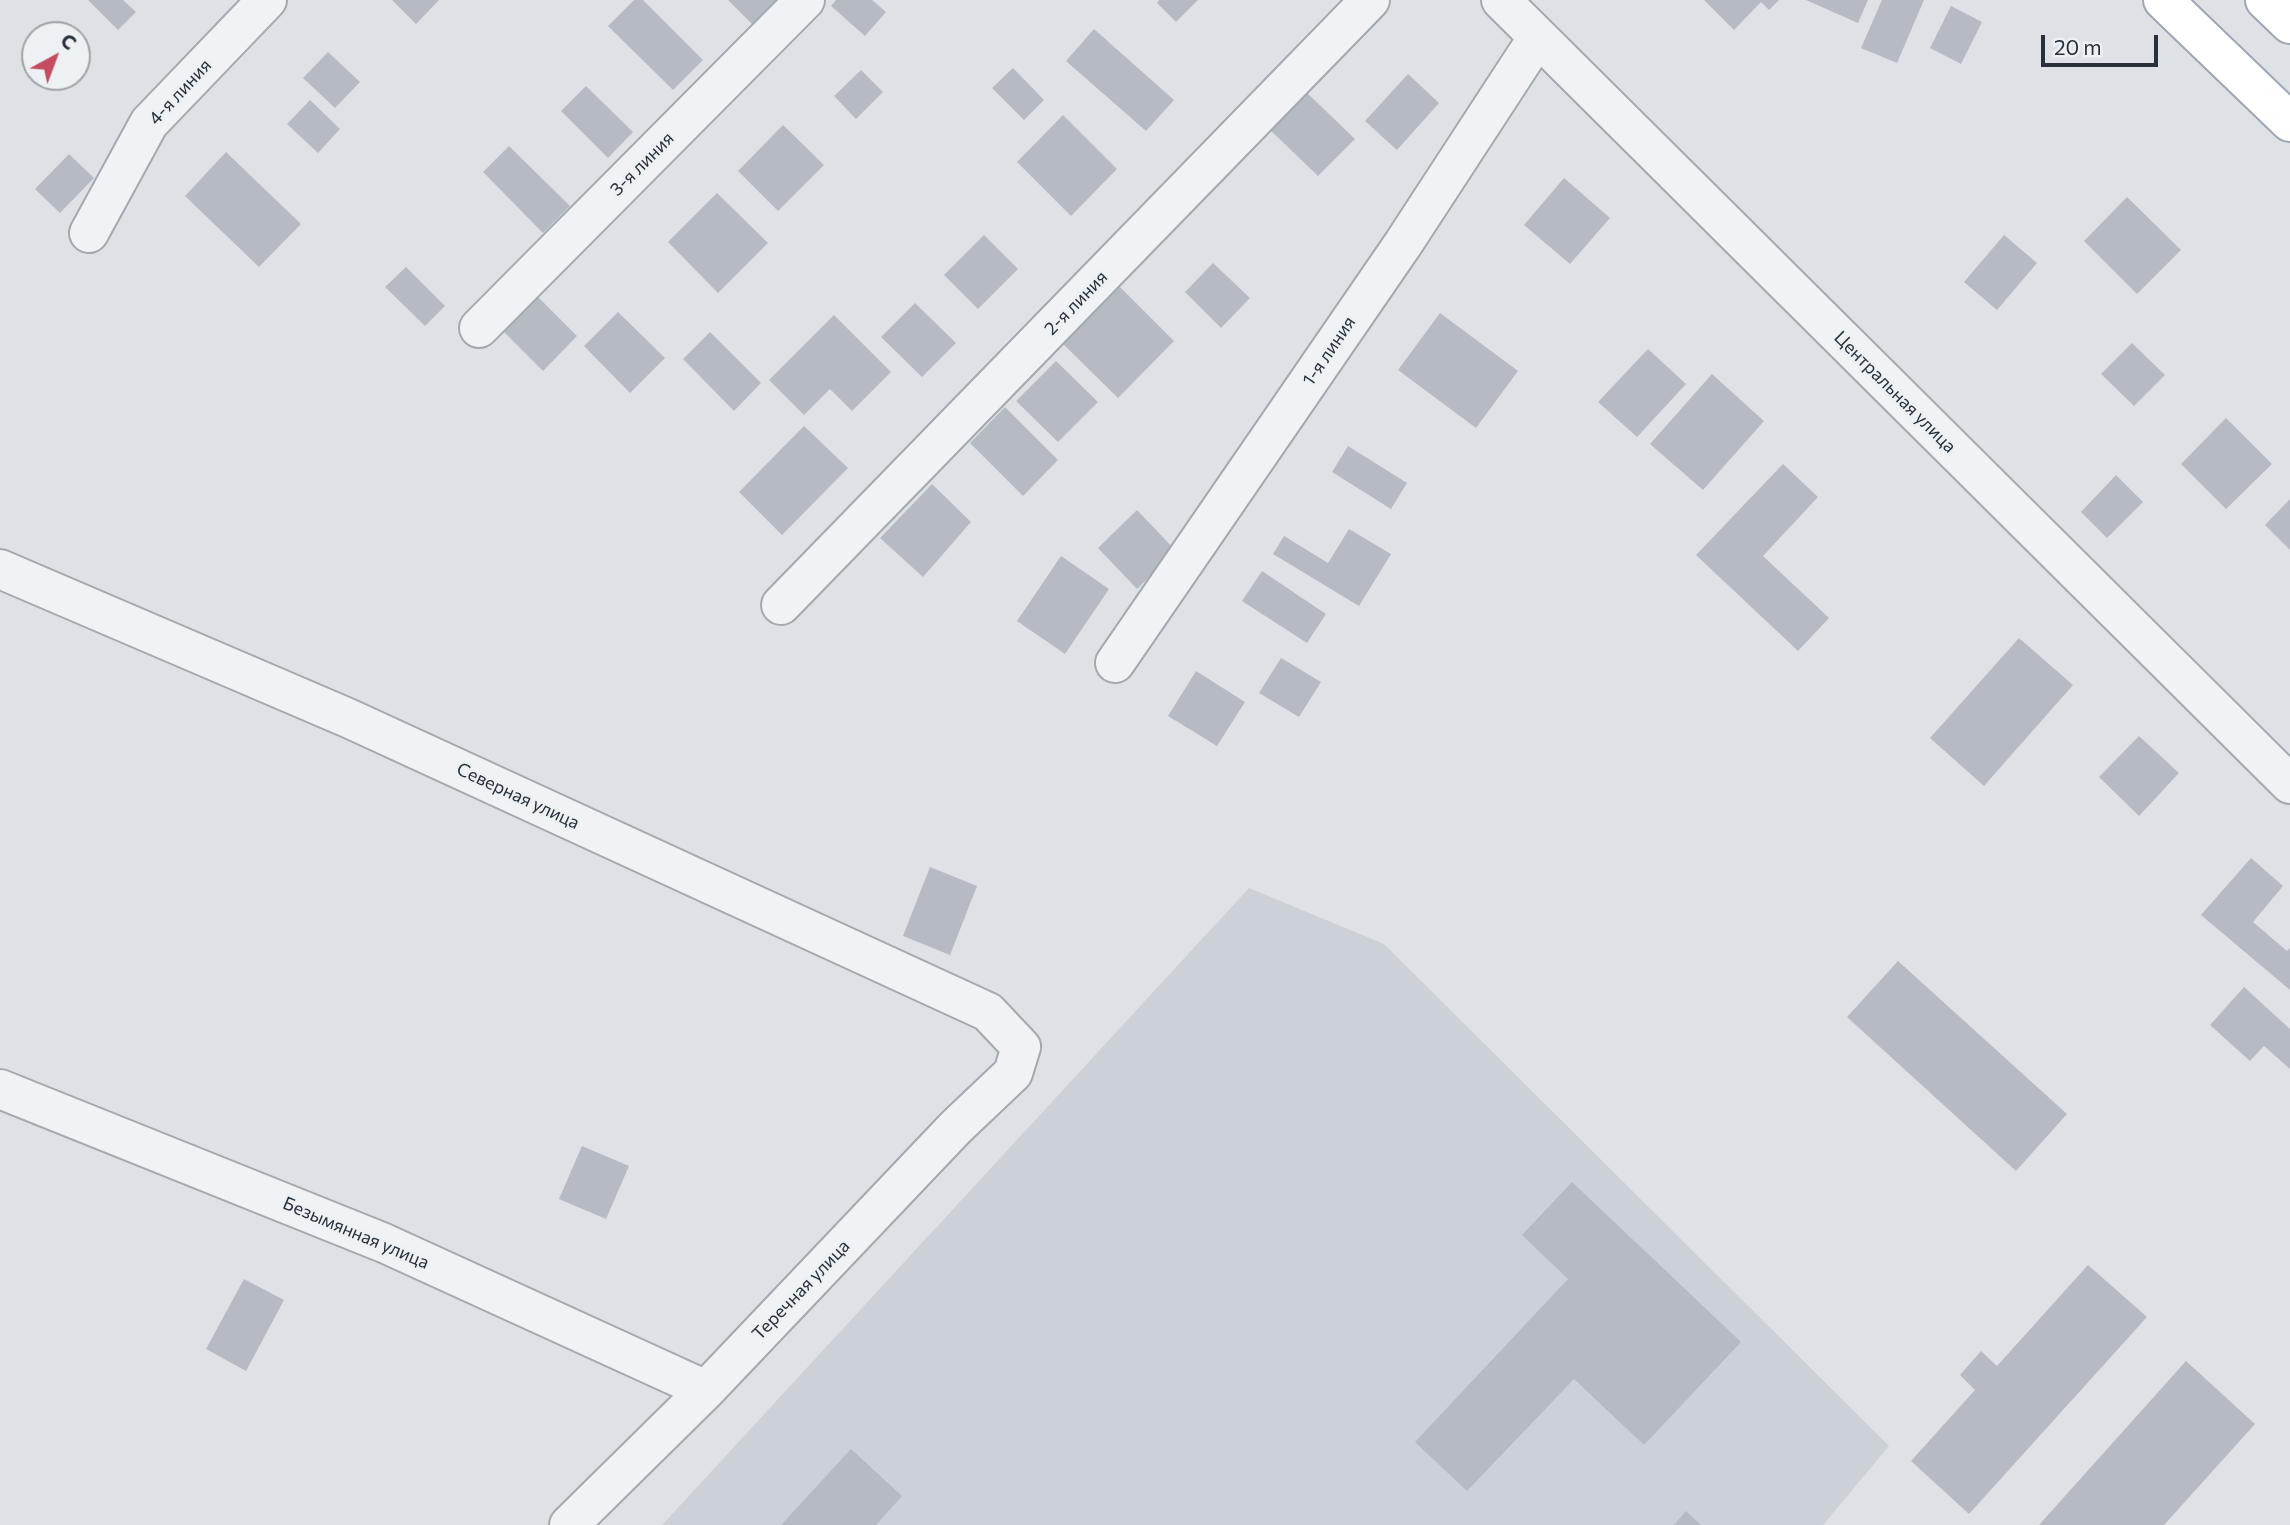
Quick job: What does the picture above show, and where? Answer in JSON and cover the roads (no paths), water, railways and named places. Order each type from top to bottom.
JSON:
[{"type":"main road","points":[[2163,0],[2290,122]]},
{"type":"main road","points":[[2264,0],[2290,24]]},
{"type":"street","name":"4-я линия","points":[[89,233],[149,123],[267,0]]},
{"type":"street","name":"3-я линия","points":[[479,328],[805,0]]},
{"type":"street","name":"2-я линия","points":[[781,605],[1370,0]]},
{"type":"street","name":"Центральная улица","points":[[1500,0],[2290,783]]},
{"type":"street","name":"1-я линия","points":[[1115,663],[1403,244],[1538,37]]},
{"type":"street","name":"Северная улица","points":[[0,569],[361,724],[988,1012],[1021,1047]]},
{"type":"street","name":"Теречная улица","points":[[569,1525],[706,1390],[956,1127],[1013,1073],[1021,1047]]},
{"type":"street","name":"Безымянная улица","points":[[0,1089],[384,1243],[706,1390]]}]
